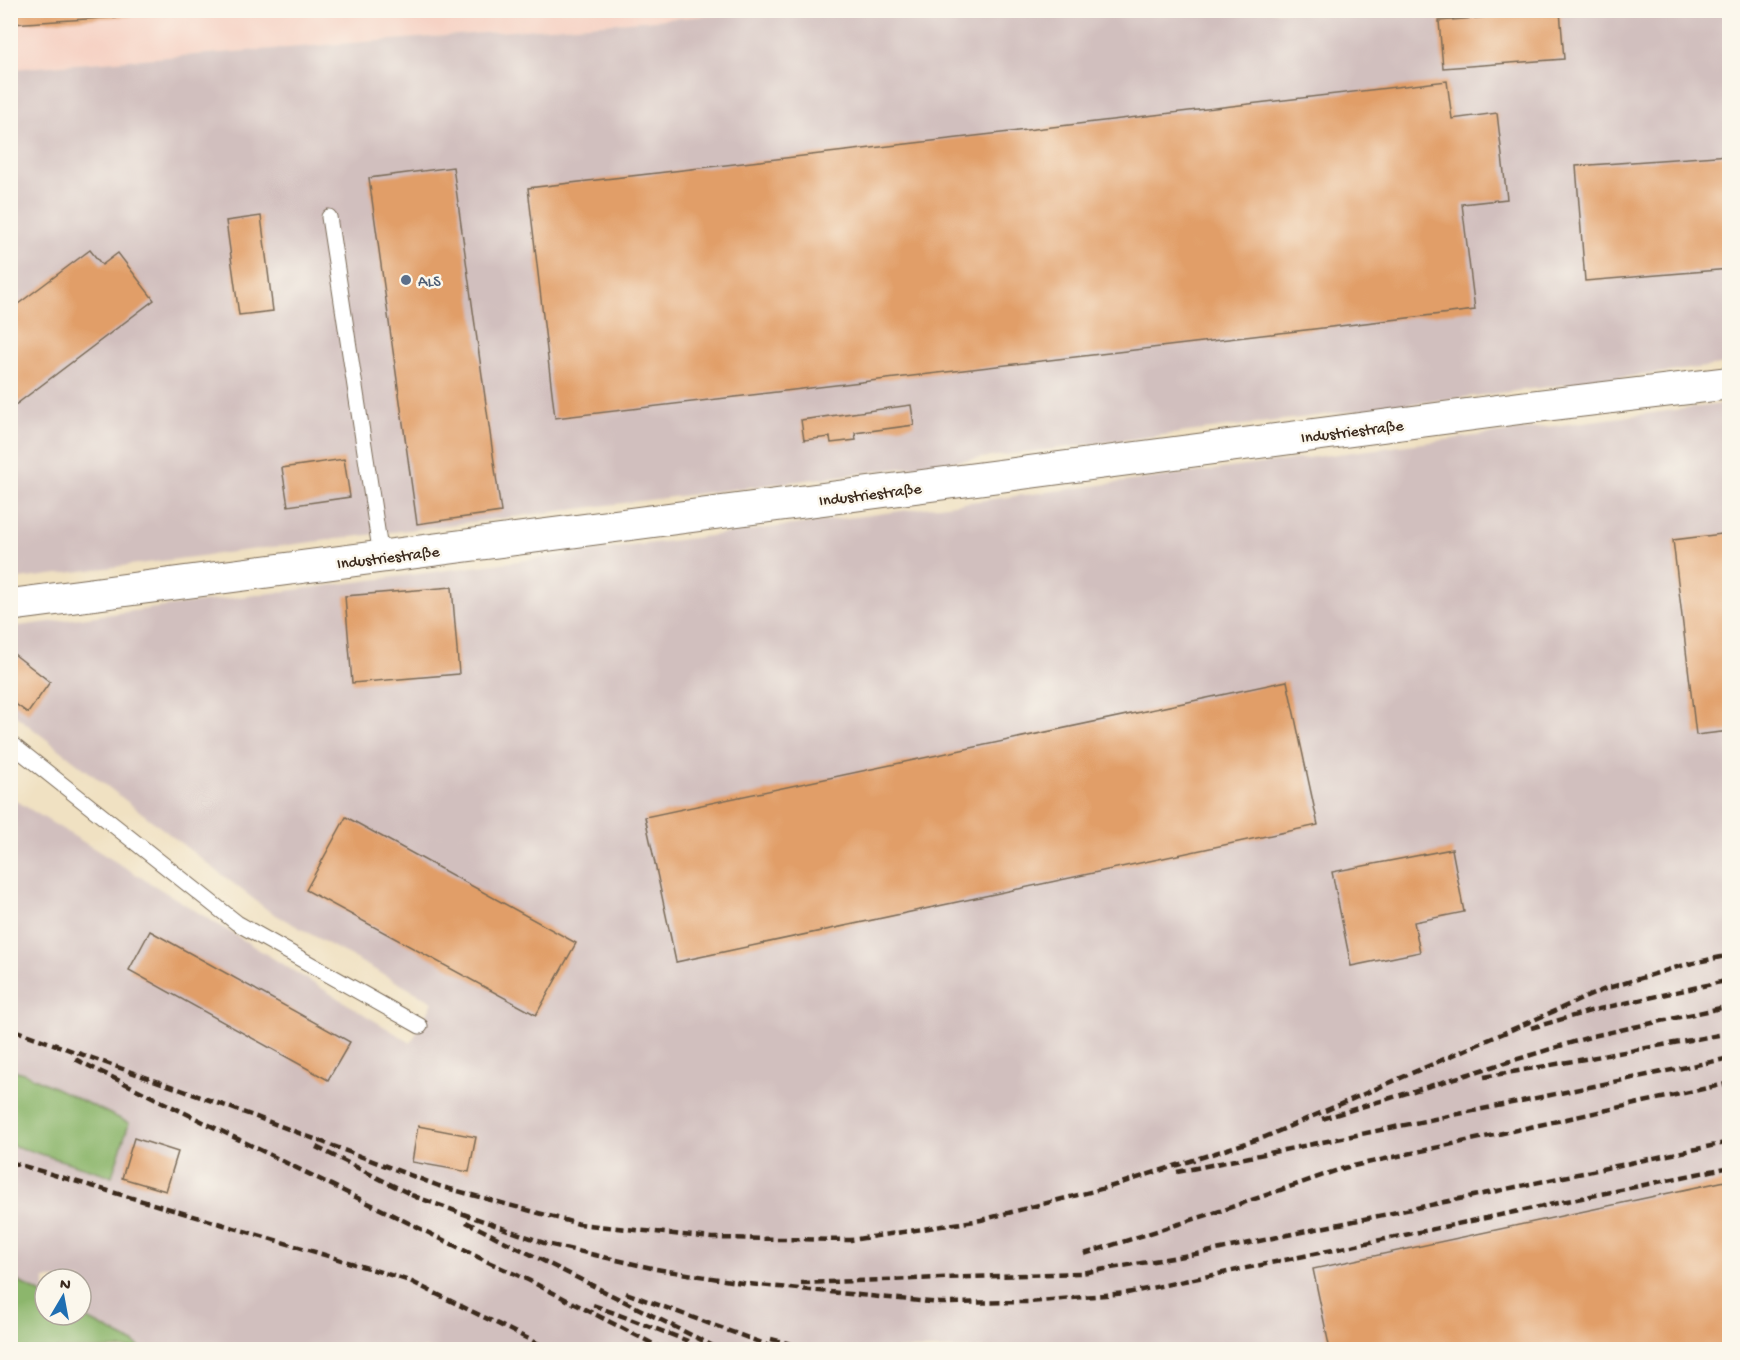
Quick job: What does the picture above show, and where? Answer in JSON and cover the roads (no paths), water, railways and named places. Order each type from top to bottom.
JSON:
[{"type":"street","name":"Industriestraße","points":[[10,605],[1730,382]]},
{"type":"lane","points":[[329,217],[381,556]]},
{"type":"lane","points":[[10,743],[237,923],[420,1026]]},
{"type":"railway","points":[[14,1030],[251,1115],[439,1186],[579,1224],[712,1238],[851,1240],[981,1220],[1109,1187],[1265,1137],[1605,989],[1684,965],[1730,955]]},
{"type":"railway","points":[[1531,1028],[1594,1010],[1730,980]]},
{"type":"railway","points":[[1322,1119],[1593,1036],[1730,1006]]},
{"type":"railway","points":[[1484,1077],[1730,1033]]},
{"type":"railway","points":[[1177,1172],[1730,1058]]},
{"type":"railway","points":[[75,1059],[528,1280],[665,1350]]},
{"type":"railway","points":[[1084,1254],[1220,1211],[1344,1168],[1730,1083]]},
{"type":"railway","points":[[801,1283],[1081,1273],[1202,1253],[1730,1142]]},
{"type":"railway","points":[[316,1147],[418,1198]]},
{"type":"railway","points":[[10,1162],[410,1281],[551,1350]]},
{"type":"railway","points":[[411,1195],[547,1244],[656,1269],[749,1284],[940,1303],[1029,1302],[1127,1293],[1730,1167]]},
{"type":"railway","points":[[466,1222],[721,1350]]},
{"type":"railway","points":[[626,1293],[781,1350]]},
{"type":"railway","points":[[593,1305],[688,1341]]},
{"type":"railway","points":[[771,1339],[815,1350]]},
{"type":"place","name":"ALS","points":[[406,280]]}]
